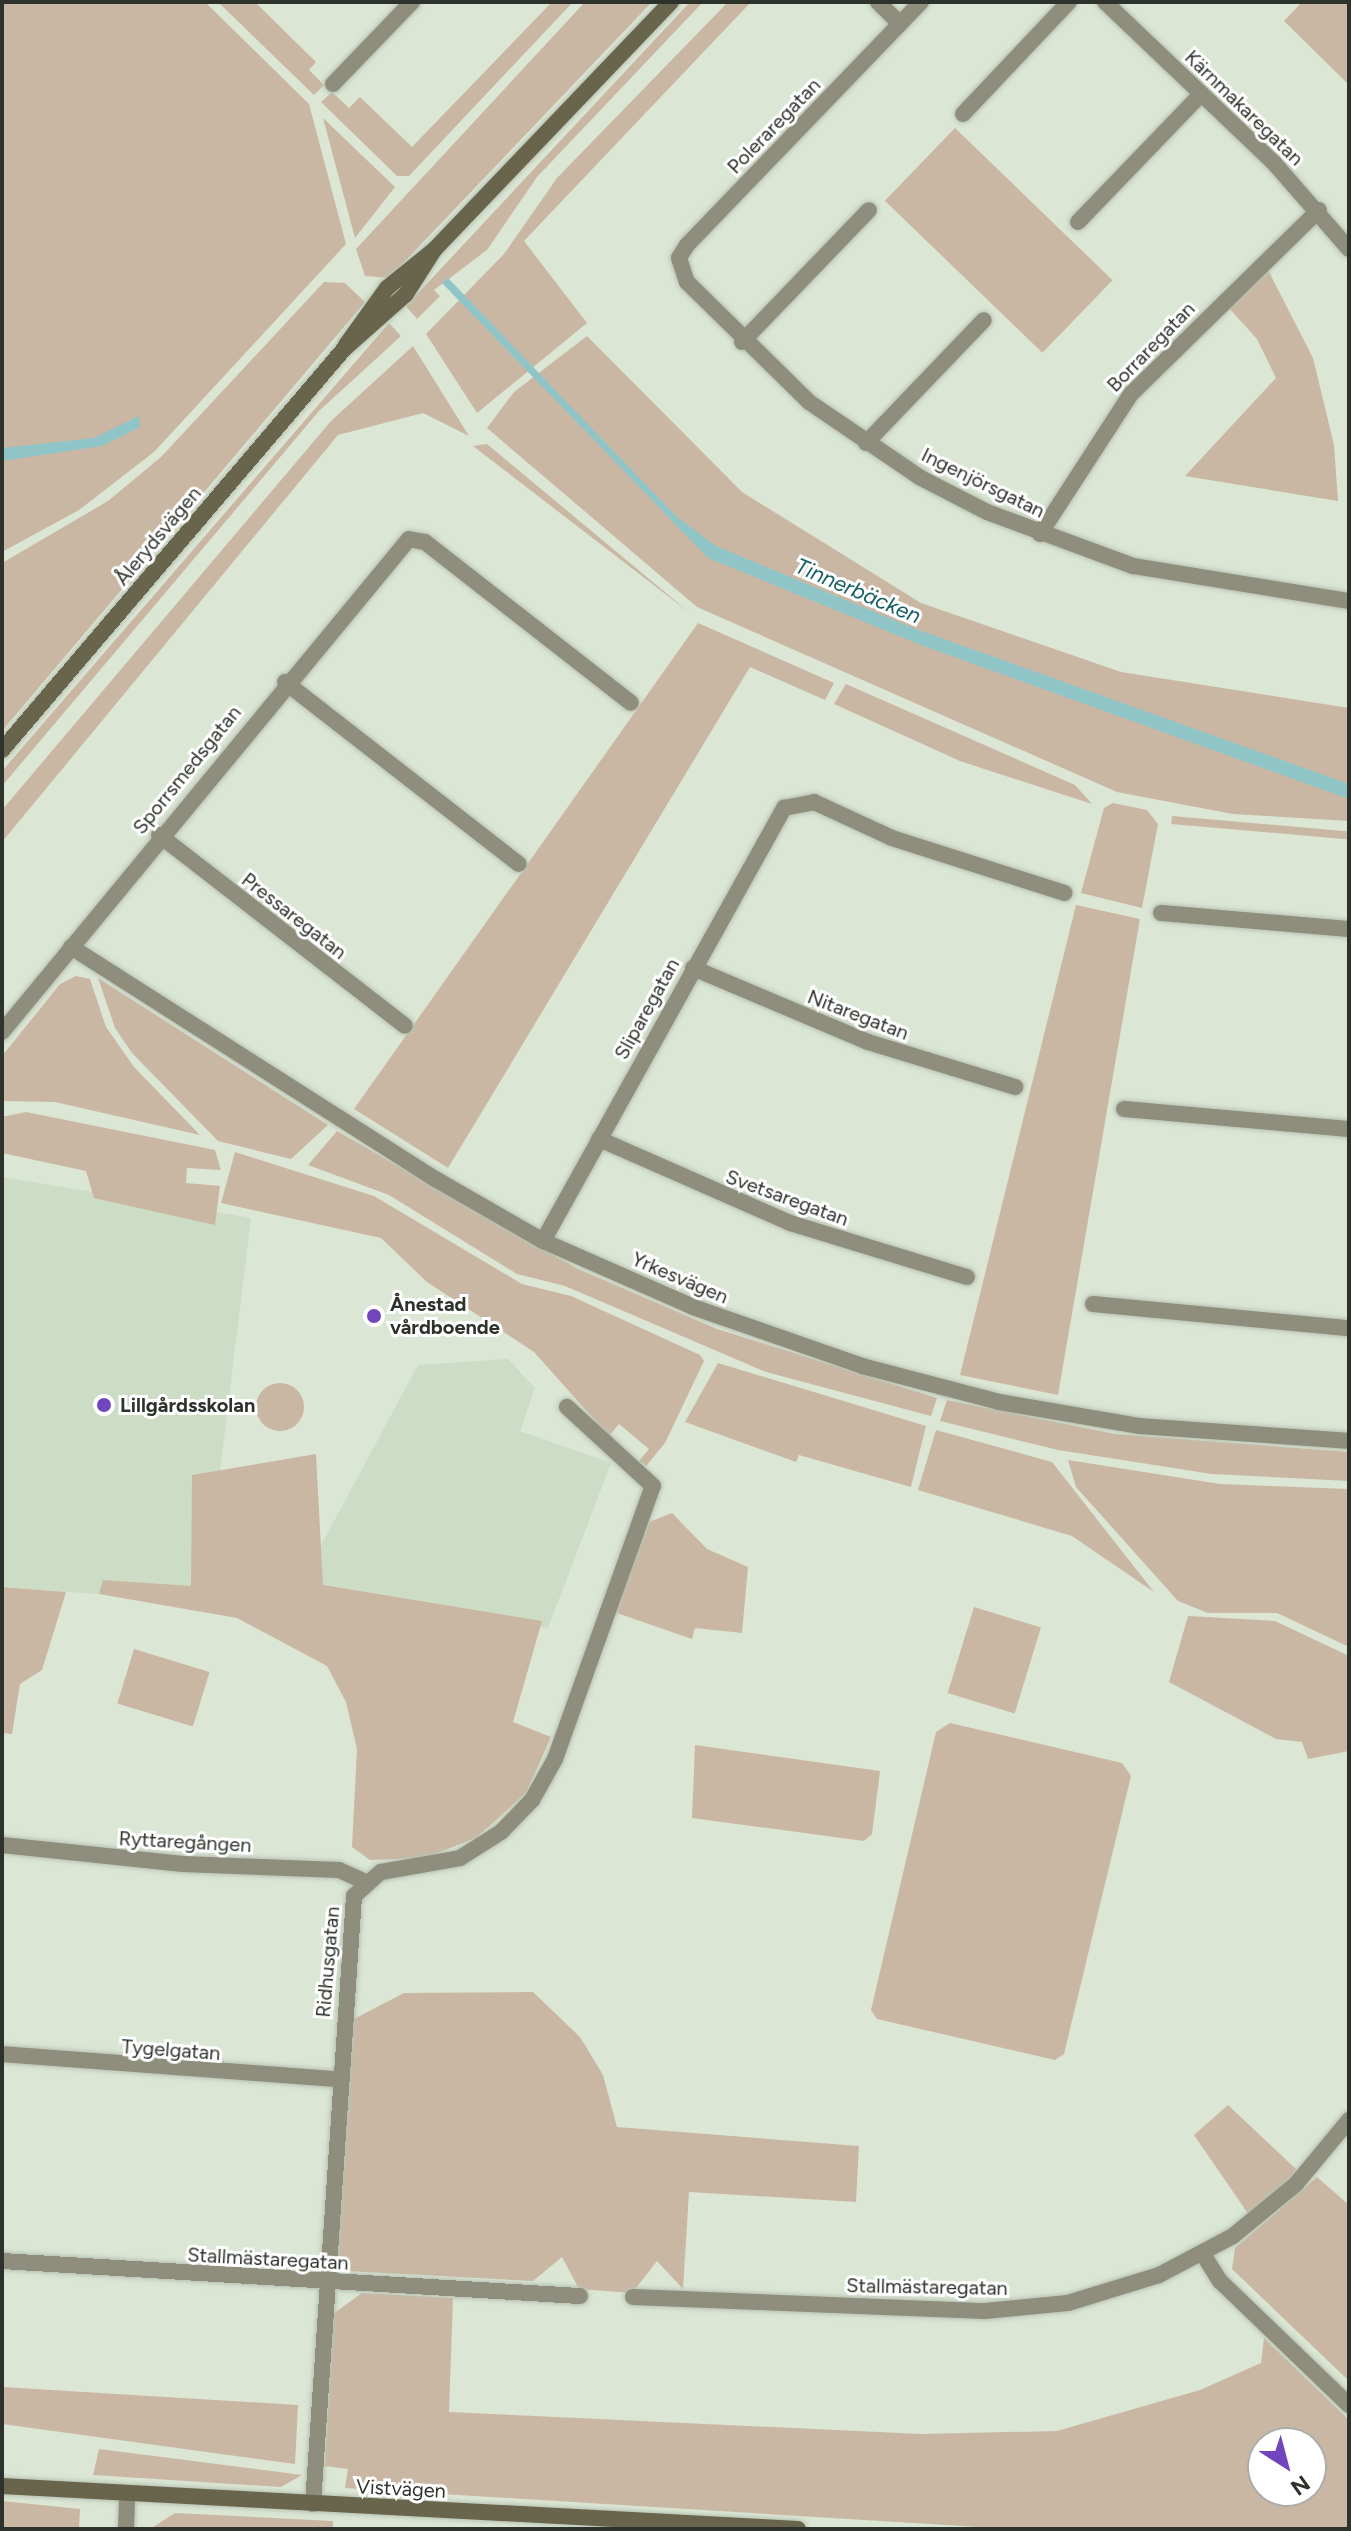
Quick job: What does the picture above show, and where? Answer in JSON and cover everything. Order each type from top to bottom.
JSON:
[{"type":"main road","name":"Ålerydsvägen","points":[[2,750],[344,349],[374,302],[434,250],[671,2]]},
{"type":"main road","name":"Vistvägen","points":[[2,2486],[798,2529]]},
{"type":"street","points":[[333,84],[412,2]]},
{"type":"street","points":[[878,2],[900,24]]},
{"type":"street","name":"Poleraregatan","points":[[679,258],[921,2]]},
{"type":"street","points":[[963,114],[1069,2]]},
{"type":"street","name":"Kärnmakaregatan","points":[[1105,2],[1319,210],[1349,249]]},
{"type":"street","points":[[1078,222],[1201,94]]},
{"type":"street","points":[[742,342],[869,210]]},
{"type":"street","name":"Borraregatan","points":[[1040,534],[1131,394],[1319,210]]},
{"type":"street","name":"Ingenjörsgatan","points":[[679,258],[687,282],[742,342],[866,443],[934,485],[1040,534],[1210,583],[1349,601]]},
{"type":"street","points":[[866,443],[984,320]]},
{"type":"street","name":"Sporrsmedsgatan","points":[[2,1032],[285,682],[409,539],[425,542],[631,703]]},
{"type":"street","points":[[285,682],[519,864]]},
{"type":"street","name":"Sliparegatan","points":[[543,1241],[774,819],[794,802],[814,802],[892,838],[1064,893]]},
{"type":"street","name":"Pressaregatan","points":[[159,835],[405,1026]]},
{"type":"street","points":[[1161,913],[1349,929]]},
{"type":"street","name":"Yrkesvägen","points":[[71,947],[543,1241],[772,1338],[945,1389],[1140,1426],[1349,1441]]},
{"type":"street","name":"Nitaregatan","points":[[693,968],[868,1042],[1015,1087]]},
{"type":"street","points":[[1124,1109],[1349,1129]]},
{"type":"street","name":"Svetsaregatan","points":[[599,1139],[790,1223],[967,1277]]},
{"type":"street","points":[[1093,1304],[1349,1328]]},
{"type":"street","points":[[364,1881],[437,1866],[482,1846],[532,1800],[555,1759],[653,1486],[567,1407]]},
{"type":"street","name":"Ryttaregången","points":[[2,1845],[183,1864],[339,1870],[364,1881]]},
{"type":"street","name":"Ridhusgatan","points":[[313,2504],[323,2281],[352,1906],[364,1881]]},
{"type":"street","name":"Tygelgatan","points":[[2,2054],[338,2079]]},
{"type":"street","name":"Stallmästaregatan","points":[[633,2297],[1027,2309],[1111,2292],[1203,2254],[1296,2184],[1349,2120]]},
{"type":"street","points":[[1203,2254],[1220,2281],[1349,2405]]},
{"type":"street","name":"Stallmästaregatan","points":[[2,2261],[580,2296]]},
{"type":"street","points":[[126,2529],[127,2495]]},
{"type":"shaded area","points":[[2,2],[205,2],[309,104],[346,244],[154,452],[79,510],[2,552]]},
{"type":"shaded area","points":[[218,2],[255,2],[316,62],[309,70],[324,85],[314,95]]},
{"type":"shaded area","points":[[552,2],[573,2],[409,176],[397,176],[321,102],[332,92],[349,108],[360,97],[412,147]]},
{"type":"shaded area","points":[[585,2],[652,2],[389,278],[365,276],[356,249]]},
{"type":"shaded area","points":[[690,2],[703,2],[537,177],[487,250],[434,290],[440,296],[417,319],[406,306]]},
{"type":"shaded area","points":[[728,2],[751,2],[524,241],[587,323],[477,413],[426,334],[504,254],[557,178]]},
{"type":"shaded area","points":[[1302,2],[1349,2],[1349,85],[1284,21]]},
{"type":"shaded area","points":[[323,118],[395,187],[355,238]]},
{"type":"shaded area","points":[[955,128],[1113,280],[1042,353],[885,201]]},
{"type":"shaded area","points":[[1268,270],[1313,358],[1334,445],[1338,501],[1185,476],[1276,378],[1257,339],[1228,307]]},
{"type":"shaded area","points":[[324,282],[345,283],[365,302],[2,731],[2,563],[108,501],[161,457]]},
{"type":"shaded area","points":[[389,323],[401,336],[319,411],[2,786],[2,771]]},
{"type":"shaded area","points":[[587,336],[742,492],[921,603],[1121,672],[1349,708],[1349,821],[1233,814],[1117,792],[697,607],[487,428],[514,392]]},
{"type":"shaded area","points":[[413,346],[469,436],[423,413],[338,435],[2,842],[2,810],[331,421]]},
{"type":"shaded area","points":[[487,444],[690,613],[473,446]]},
{"type":"shaded area","points":[[698,623],[834,683],[825,700],[750,667],[448,1168],[354,1109]]},
{"type":"shaded area","points":[[846,684],[1075,785],[1092,804],[960,761],[834,704]]},
{"type":"shaded area","points":[[1113,803],[1147,810],[1158,824],[1142,908],[1081,893],[1104,808]]},
{"type":"shaded area","points":[[1172,816],[1349,831],[1349,839],[1171,824]]},
{"type":"shaded area","points":[[1076,905],[1140,919],[1058,1395],[960,1375]]},
{"type":"shaded area","points":[[76,976],[90,979],[106,1027],[134,1067],[200,1135],[55,1102],[2,1101],[2,1056],[60,984]]},
{"type":"shaded area","points":[[98,978],[328,1125],[291,1159],[218,1141],[132,1053],[115,1028]]},
{"type":"shaded area","points":[[26,1112],[215,1150],[221,1170],[187,1168],[186,1183],[220,1186],[215,1225],[94,1198],[86,1171],[2,1153],[2,1117]]},
{"type":"shaded area","points":[[337,1131],[576,1268],[717,1329],[937,1398],[931,1416],[766,1372],[565,1286],[517,1274],[389,1195],[308,1165]]},
{"type":"shaded area","points":[[235,1152],[374,1196],[522,1284],[571,1296],[700,1355],[704,1361],[665,1443],[646,1466],[639,1461],[649,1449],[619,1424],[609,1436],[534,1352],[427,1282],[381,1238],[221,1203]]},
{"type":"shaded area","points":[[2,1177],[251,1218],[204,1602],[2,1587]]},
{"type":"shaded area","points":[[508,1359],[535,1388],[520,1431],[611,1463],[548,1628],[297,1590],[418,1365]]},
{"type":"shaded area","points":[[718,1363],[926,1426],[911,1487],[799,1455],[796,1462],[685,1422]]},
{"type":"shaded area","points":[[280,1383],[297,1390],[304,1407],[297,1424],[280,1431],[263,1424],[256,1407],[263,1390]]},
{"type":"shaded area","points":[[947,1400],[1115,1434],[1349,1452],[1349,1481],[1212,1474],[1058,1450],[940,1421]]},
{"type":"shaded area","points":[[936,1430],[1052,1462],[1154,1592],[1072,1536],[918,1490]]},
{"type":"shaded area","points":[[316,1454],[323,1585],[542,1621],[513,1722],[551,1737],[526,1793],[476,1838],[424,1858],[370,1860],[352,1847],[357,1749],[346,1702],[327,1666],[237,1618],[99,1594],[103,1580],[191,1586],[192,1475]]},
{"type":"shaded area","points":[[1068,1460],[1220,1484],[1349,1489],[1349,1647],[1277,1613],[1208,1613],[1178,1601],[1076,1487]]},
{"type":"shaded area","points":[[672,1513],[707,1549],[748,1567],[742,1633],[695,1628],[692,1639],[614,1612],[649,1522]]},
{"type":"shaded area","points":[[2,1587],[66,1592],[42,1670],[20,1684],[12,1734],[2,1733]]},
{"type":"shaded area","points":[[974,1607],[1041,1627],[1015,1714],[948,1693]]},
{"type":"shaded area","points":[[1188,1616],[1275,1621],[1349,1656],[1349,1751],[1308,1759],[1302,1742],[1276,1739],[1169,1682]]},
{"type":"shaded area","points":[[134,1649],[210,1672],[193,1727],[117,1704]]},
{"type":"shaded area","points":[[950,1723],[1122,1763],[1131,1776],[1064,2054],[1055,2060],[877,2019],[871,2010],[936,1732]]},
{"type":"shaded area","points":[[695,1745],[880,1771],[872,1834],[864,1841],[692,1818]]},
{"type":"shaded area","points":[[533,1992],[580,2037],[603,2075],[617,2127],[859,2146],[856,2202],[689,2192],[683,2289],[657,2261],[632,2293],[579,2289],[562,2257],[533,2281],[347,2271],[335,2255],[352,2020],[404,1993]]},
{"type":"shaded area","points":[[1228,2105],[1298,2171],[1249,2215],[1194,2135]]},
{"type":"shaded area","points":[[1317,2177],[1349,2205],[1349,2381],[1232,2269],[1235,2248]]},
{"type":"shaded area","points":[[362,2293],[453,2298],[449,2412],[921,2434],[1057,2431],[1200,2390],[1261,2363],[1264,2338],[1349,2420],[1349,2529],[1011,2529],[345,2488],[348,2469],[325,2466],[333,2314]]},
{"type":"shaded area","points":[[2,2387],[298,2405],[295,2464],[2,2424]]},
{"type":"shaded area","points":[[99,2449],[302,2475],[281,2487],[93,2475]]},
{"type":"shaded area","points":[[2,2501],[80,2509],[79,2529],[2,2529]]},
{"type":"shaded area","points":[[175,2513],[333,2521],[333,2529],[150,2529]]},
{"type":"water","points":[[448,278],[676,516],[716,546],[913,628],[1349,784],[1349,799],[921,645],[708,558],[442,283]]},
{"type":"water","points":[[139,416],[140,427],[102,446],[2,461],[2,448],[94,438]]},
{"type":"place","name":"Ånestad vårdboende","points":[[374,1316]]},
{"type":"place","name":"Lillgårdsskolan","points":[[104,1405]]},
{"type":"water label","name":"Tinnerbäcken","points":[[858,591]]}]
